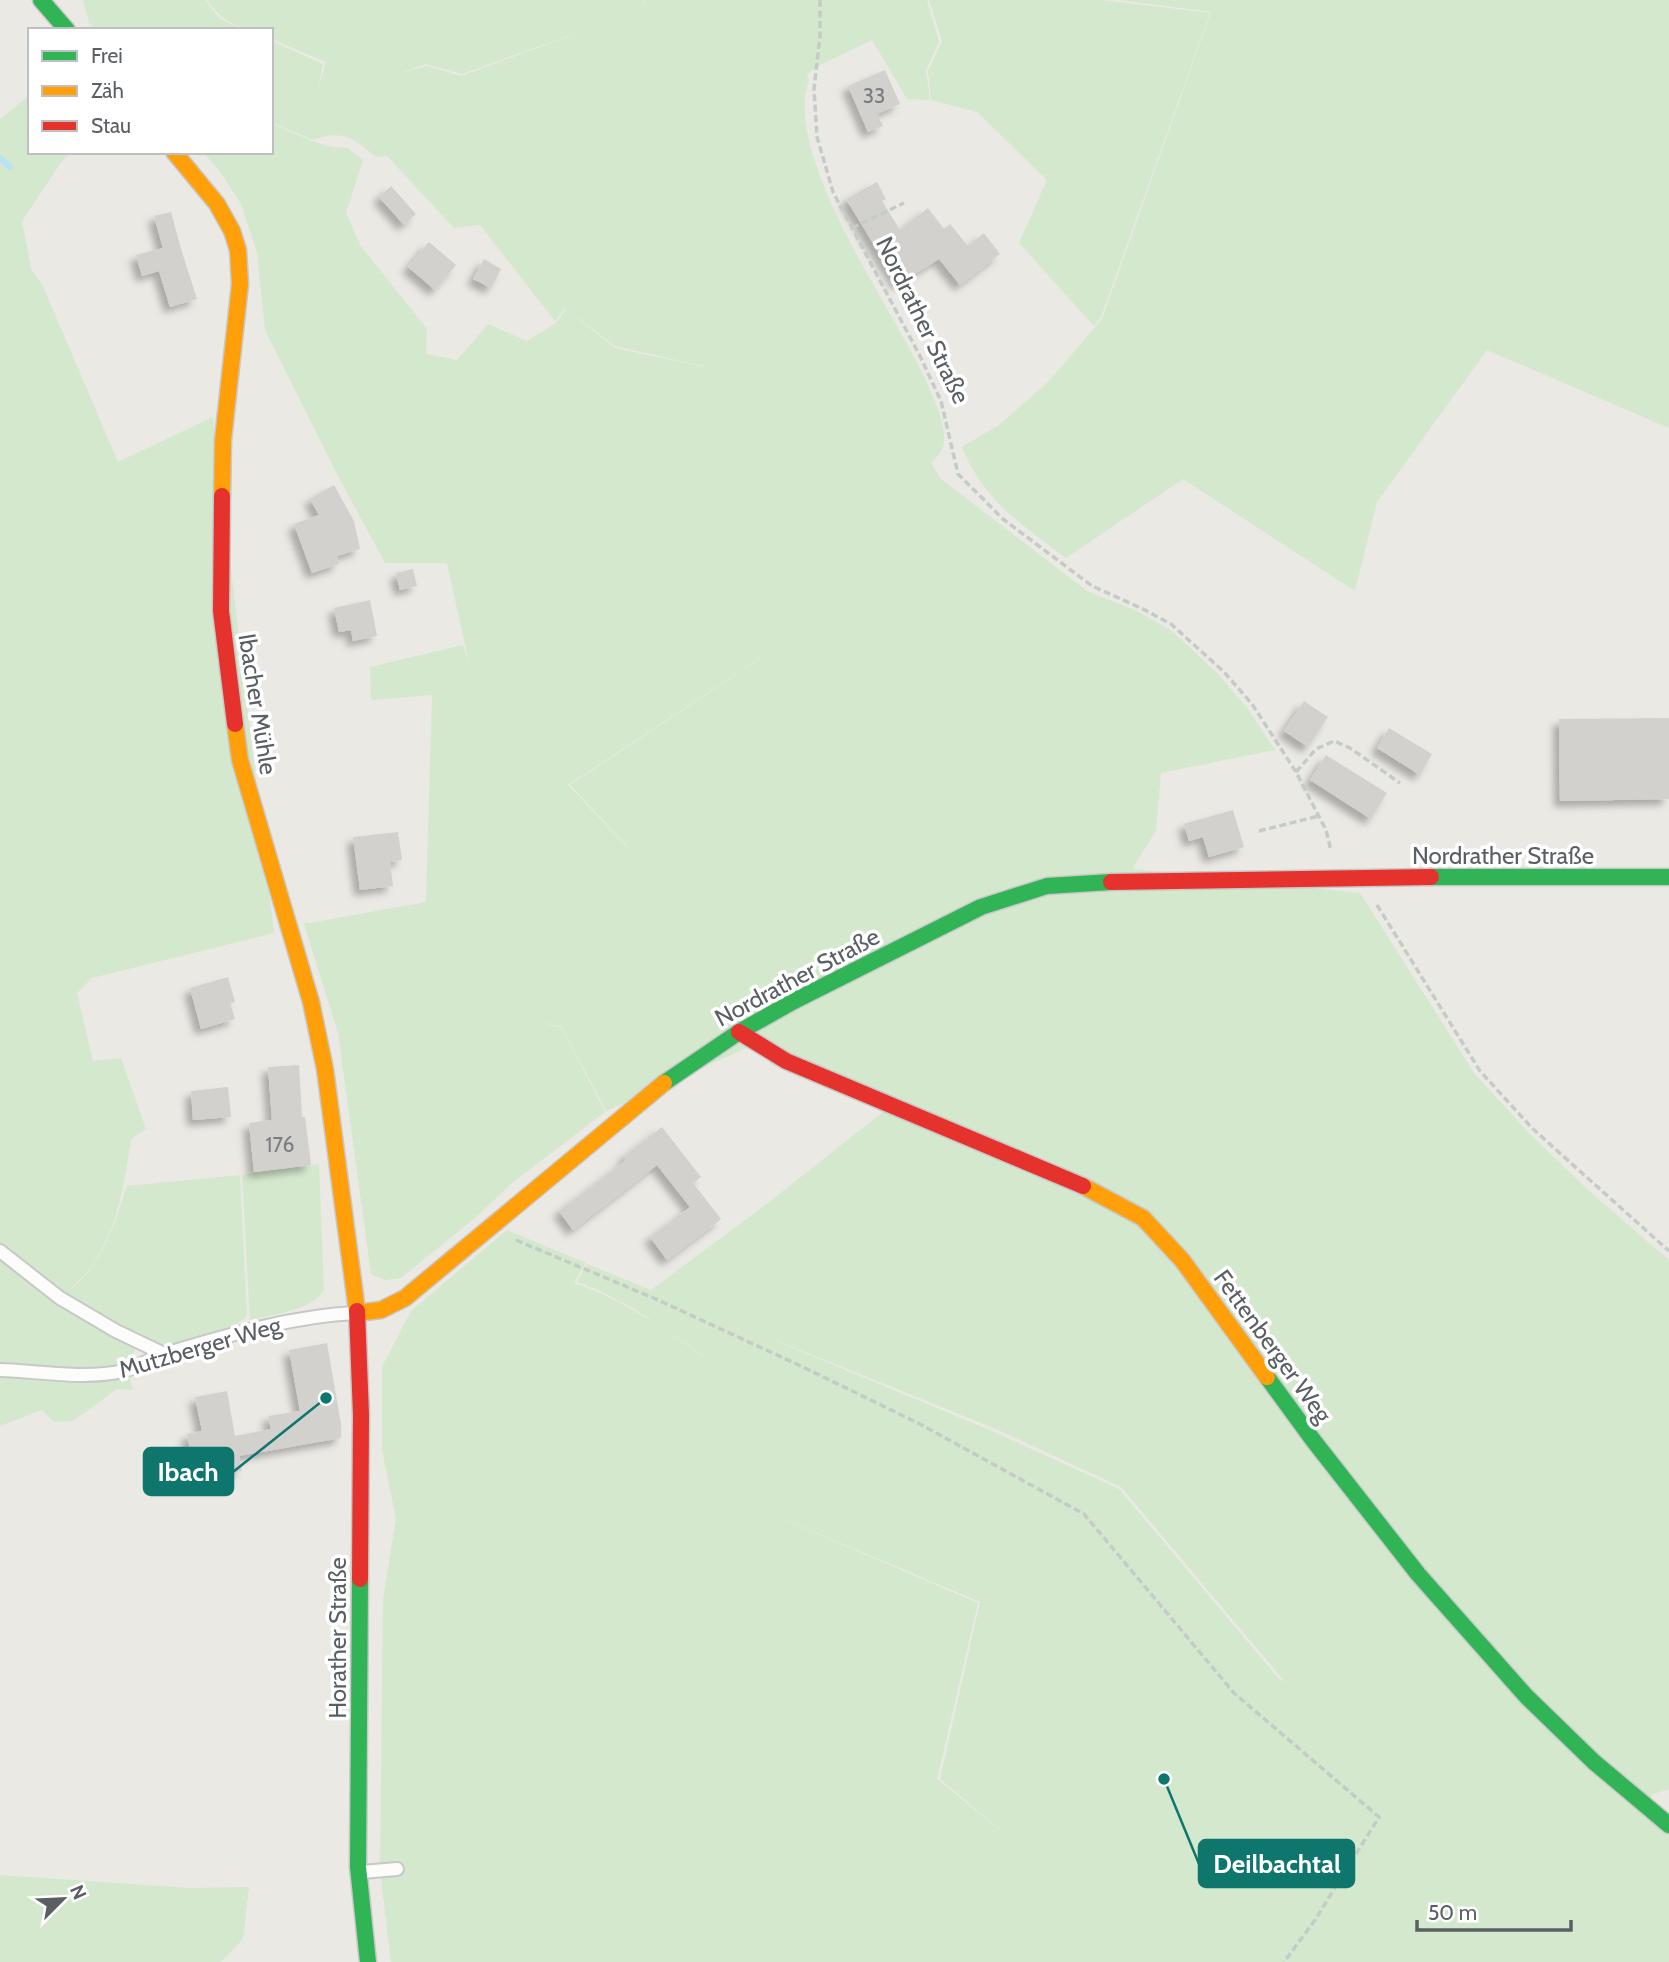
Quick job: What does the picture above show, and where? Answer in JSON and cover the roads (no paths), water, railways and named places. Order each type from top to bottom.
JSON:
[{"type":"main road","points":[[41,0],[65,28]]},
{"type":"main road","name":"Ibacher Mühle","points":[[176,154],[217,204],[232,231],[238,250],[240,284],[223,440],[221,611],[240,760],[311,1002],[325,1069],[357,1313]]},
{"type":"main road","name":"Nordrather Straße","points":[[357,1313],[381,1310],[405,1298],[659,1086],[739,1032],[793,1001],[981,907],[1047,886],[1123,881],[1338,877],[1669,877]]},
{"type":"main road","name":"Fettenberger Weg","points":[[739,1032],[786,1060],[1092,1190],[1143,1218],[1182,1260],[1313,1440],[1427,1584],[1526,1696],[1594,1762],[1669,1825]]},
{"type":"main road","name":"Horather Straße","points":[[357,1313],[361,1415],[359,1872],[368,1962]]},
{"type":"lane","points":[[0,1251],[61,1298],[116,1331],[164,1354]]},
{"type":"lane","name":"Mutzberger Weg","points":[[0,1370],[85,1375],[124,1371],[164,1354],[275,1324],[357,1313]]},
{"type":"lane","points":[[359,1872],[397,1869]]},
{"type":"waterway","points":[[0,158],[10,167]]},
{"type":"place","name":"Ibach","points":[[326,1398]]},
{"type":"place","name":"Deilbachtal","points":[[1164,1779]]}]
